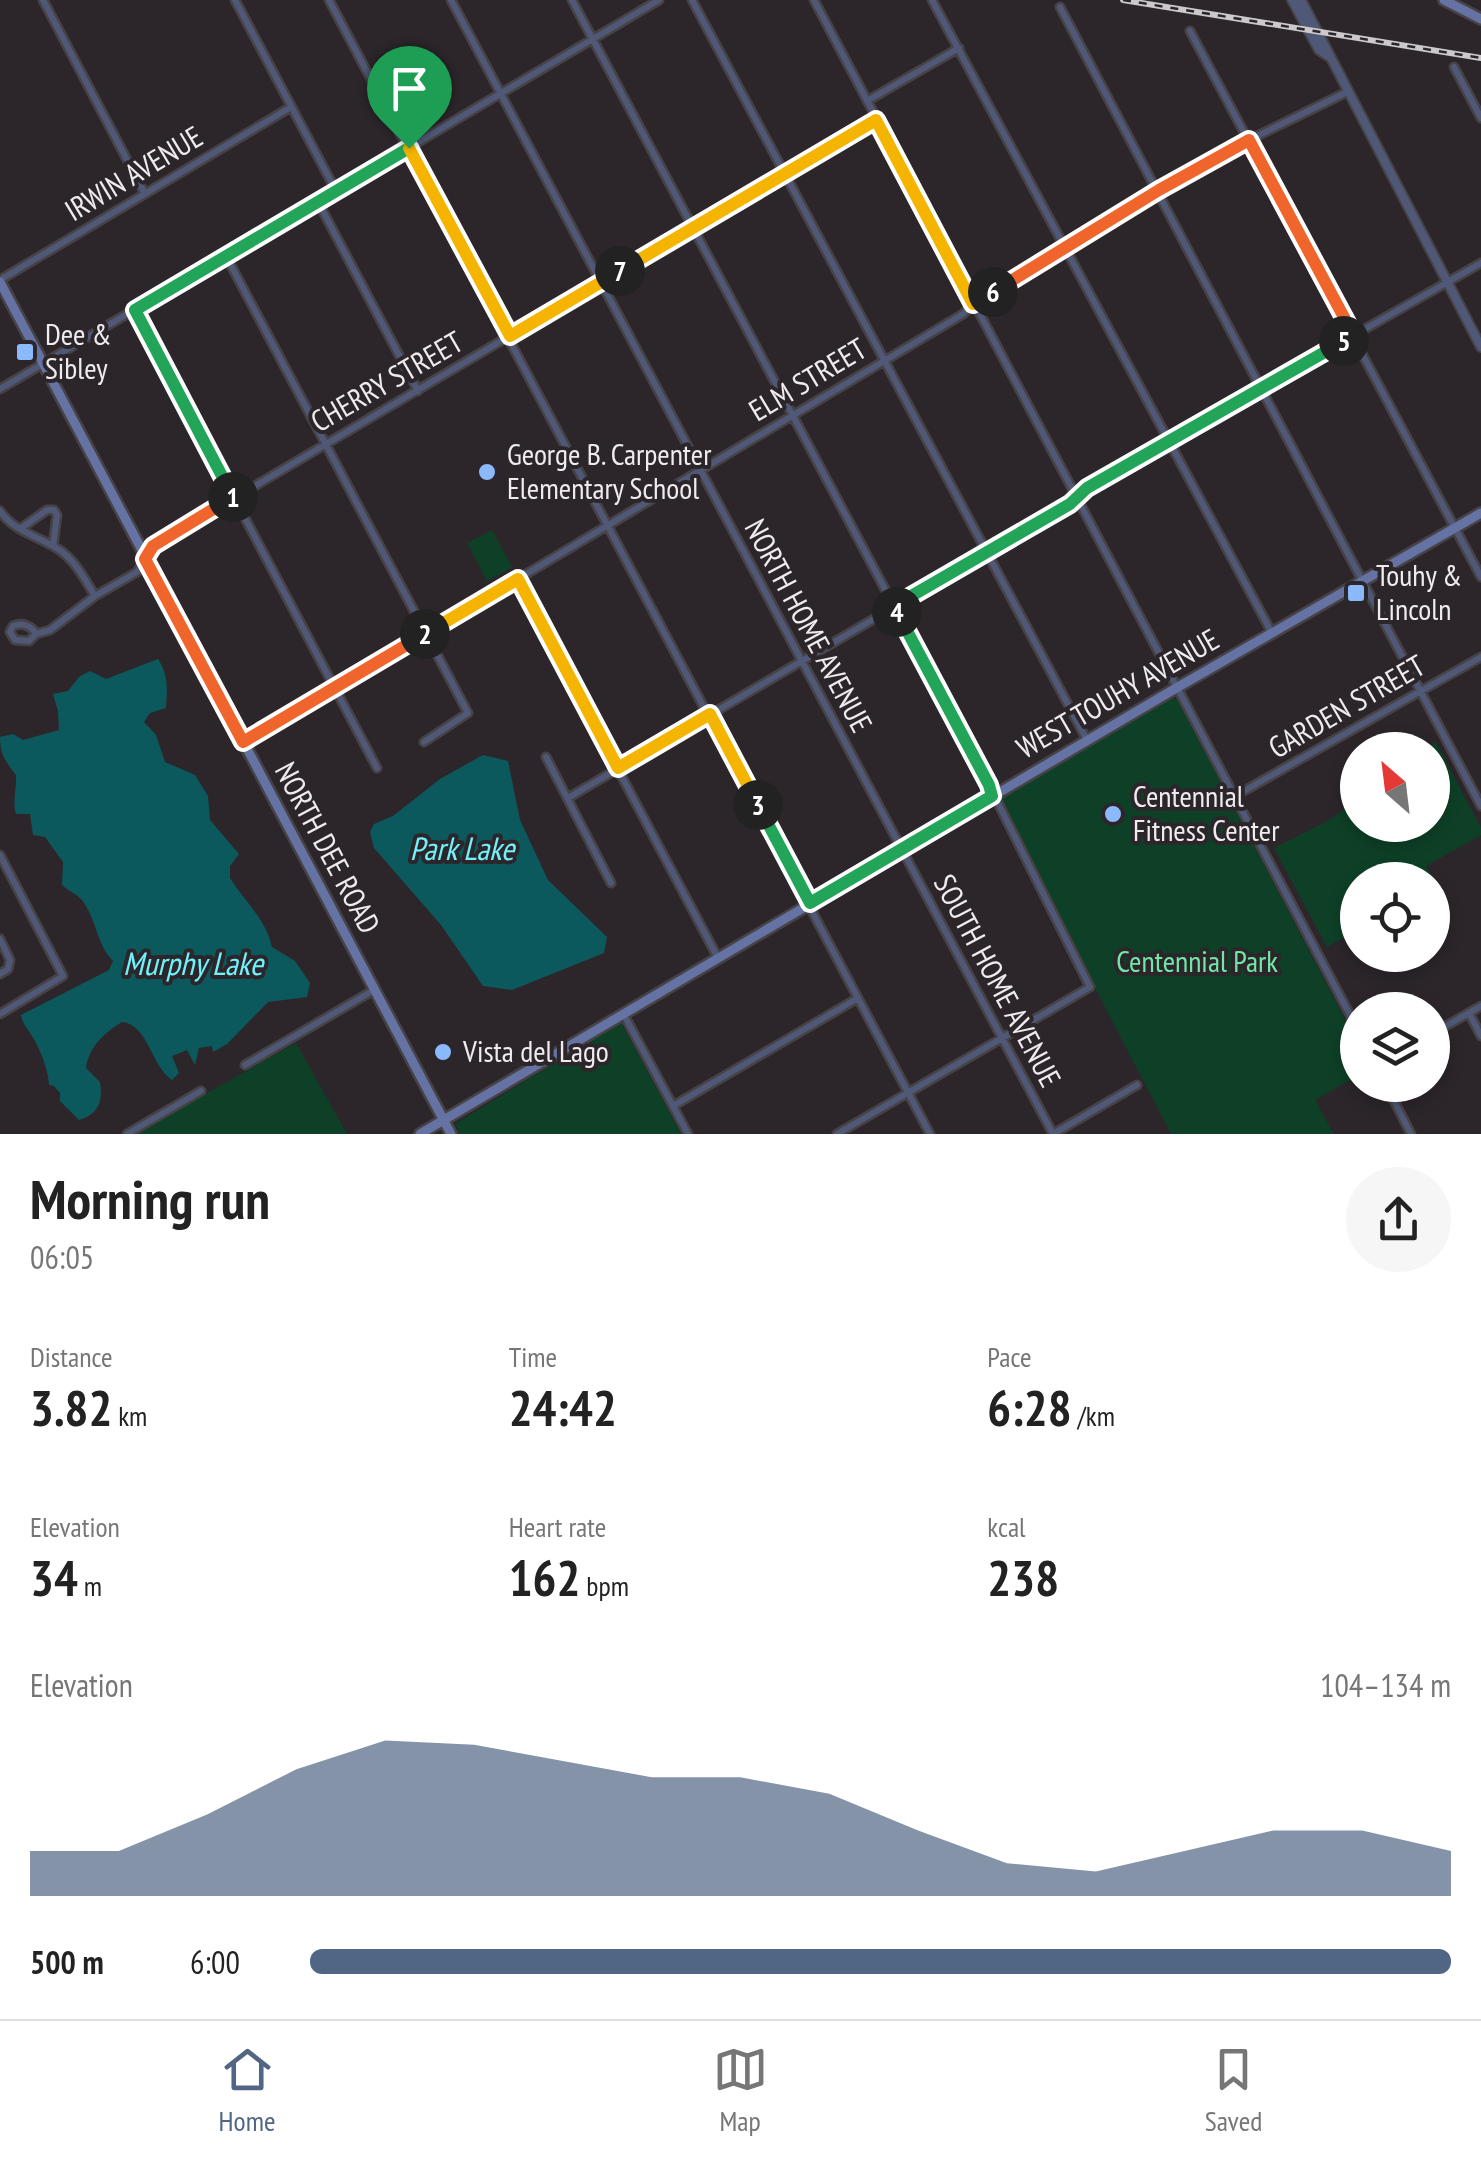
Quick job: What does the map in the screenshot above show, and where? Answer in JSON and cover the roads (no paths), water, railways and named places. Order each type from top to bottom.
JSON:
[{"type":"main road","points":[[1444,0],[1476,17]]},
{"type":"main road","name":"NORTH DEE ROAD","points":[[0,281],[451,1134]]},
{"type":"main road","name":"WEST TOUHY AVENUE","points":[[420,1134],[1178,686],[1481,513]]},
{"type":"street","points":[[42,0],[145,194]]},
{"type":"street","points":[[235,0],[336,191]]},
{"type":"street","points":[[330,0],[930,1134]]},
{"type":"street","name":"NORTH HOME AVENUE","points":[[452,0],[901,850]]},
{"type":"street","points":[[572,0],[989,785],[1090,987],[837,1134]]},
{"type":"street","points":[[0,389],[659,0]]},
{"type":"street","points":[[692,0],[1086,740]]},
{"type":"street","points":[[814,0],[1340,995]]},
{"type":"street","points":[[932,0],[1272,633]]},
{"type":"street","points":[[1292,0],[1318,50],[1328,56]]},
{"type":"street","points":[[1301,0],[1481,347]]},
{"type":"street","points":[[1060,7],[1481,806]]},
{"type":"street","points":[[1476,17],[1481,8]]},
{"type":"street","points":[[1190,31],[1481,577]]},
{"type":"street","points":[[867,101],[959,48]]},
{"type":"street","points":[[1454,67],[1481,118]]},
{"type":"street","name":"ELM STREET","points":[[243,742],[962,314],[1159,190],[1347,92]]},
{"type":"street","name":"IRWIN AVENUE","points":[[0,281],[291,108]]},
{"type":"street","name":"CHERRY STREET","points":[[36,634],[50,630],[95,596],[137,572],[153,546],[876,120]]},
{"type":"street","points":[[318,202],[418,391]]},
{"type":"street","points":[[226,256],[468,713],[424,742]]},
{"type":"street","points":[[568,798],[987,553],[1087,488],[1481,263]]},
{"type":"street","points":[[135,310],[377,768]]},
{"type":"street","points":[[19,530],[54,510],[53,546]]},
{"type":"street","points":[[0,511],[19,530],[53,546],[80,570],[95,596]]},
{"type":"street","points":[[518,579],[718,958]]},
{"type":"street","name":"GARDEN STREET","points":[[1236,796],[1481,656]]},
{"type":"street","points":[[546,756],[612,884]]},
{"type":"street","name":"SOUTH HOME AVENUE","points":[[901,850],[1053,1134]]},
{"type":"street","points":[[0,855],[63,976],[0,1014]]},
{"type":"street","points":[[0,939],[10,960],[8,969],[0,974]]},
{"type":"street","points":[[245,1065],[374,990]]},
{"type":"street","points":[[673,1106],[858,998]]},
{"type":"street","points":[[1450,1024],[1481,1006]]},
{"type":"street","points":[[1469,1013],[1481,1036]]},
{"type":"street","points":[[623,1014],[688,1134]]},
{"type":"street","points":[[1053,1134],[1138,1085]]},
{"type":"street","points":[[127,1134],[201,1090]]},
{"type":"street","points":[[1395,1102],[1412,1134]]},
{"type":"water","name":"Murphy Lake","points":[[158,659],[166,677],[166,708],[150,713],[144,722],[156,735],[165,762],[195,775],[208,796],[210,820],[239,854],[230,866],[230,878],[260,919],[272,947],[295,961],[310,983],[307,997],[268,1002],[227,1044],[213,1052],[212,1046],[199,1048],[195,1065],[187,1050],[172,1056],[179,1073],[172,1080],[138,1030],[122,1022],[103,1036],[90,1054],[86,1068],[100,1082],[100,1101],[91,1114],[79,1120],[60,1101],[54,1086],[49,1085],[42,1055],[21,1015],[109,970],[113,961],[82,900],[62,885],[63,862],[45,837],[33,835],[30,814],[16,814],[16,775],[4,758],[0,737],[13,734],[23,740],[59,730],[53,694],[68,691],[90,671],[106,679]]},
{"type":"water","name":"Park Lake","points":[[483,755],[508,761],[520,820],[548,880],[607,937],[604,953],[512,990],[483,986],[441,925],[374,848],[370,832],[374,824],[393,816],[440,779]]},
{"type":"railway","points":[[1123,0],[1481,58]]},
{"type":"place","name":"Dee & Sibley","points":[[25,352]]},
{"type":"place","name":"George B. Carpenter Elementary School","points":[[487,472]]},
{"type":"place","name":"Touhy & Lincoln","points":[[1356,593]]},
{"type":"place","name":"Centennial Fitness Center","points":[[1113,814]]},
{"type":"place","name":"Vista del Lago","points":[[443,1052]]},
{"type":"park label","name":"Centennial Park","points":[[1197,962]]}]
